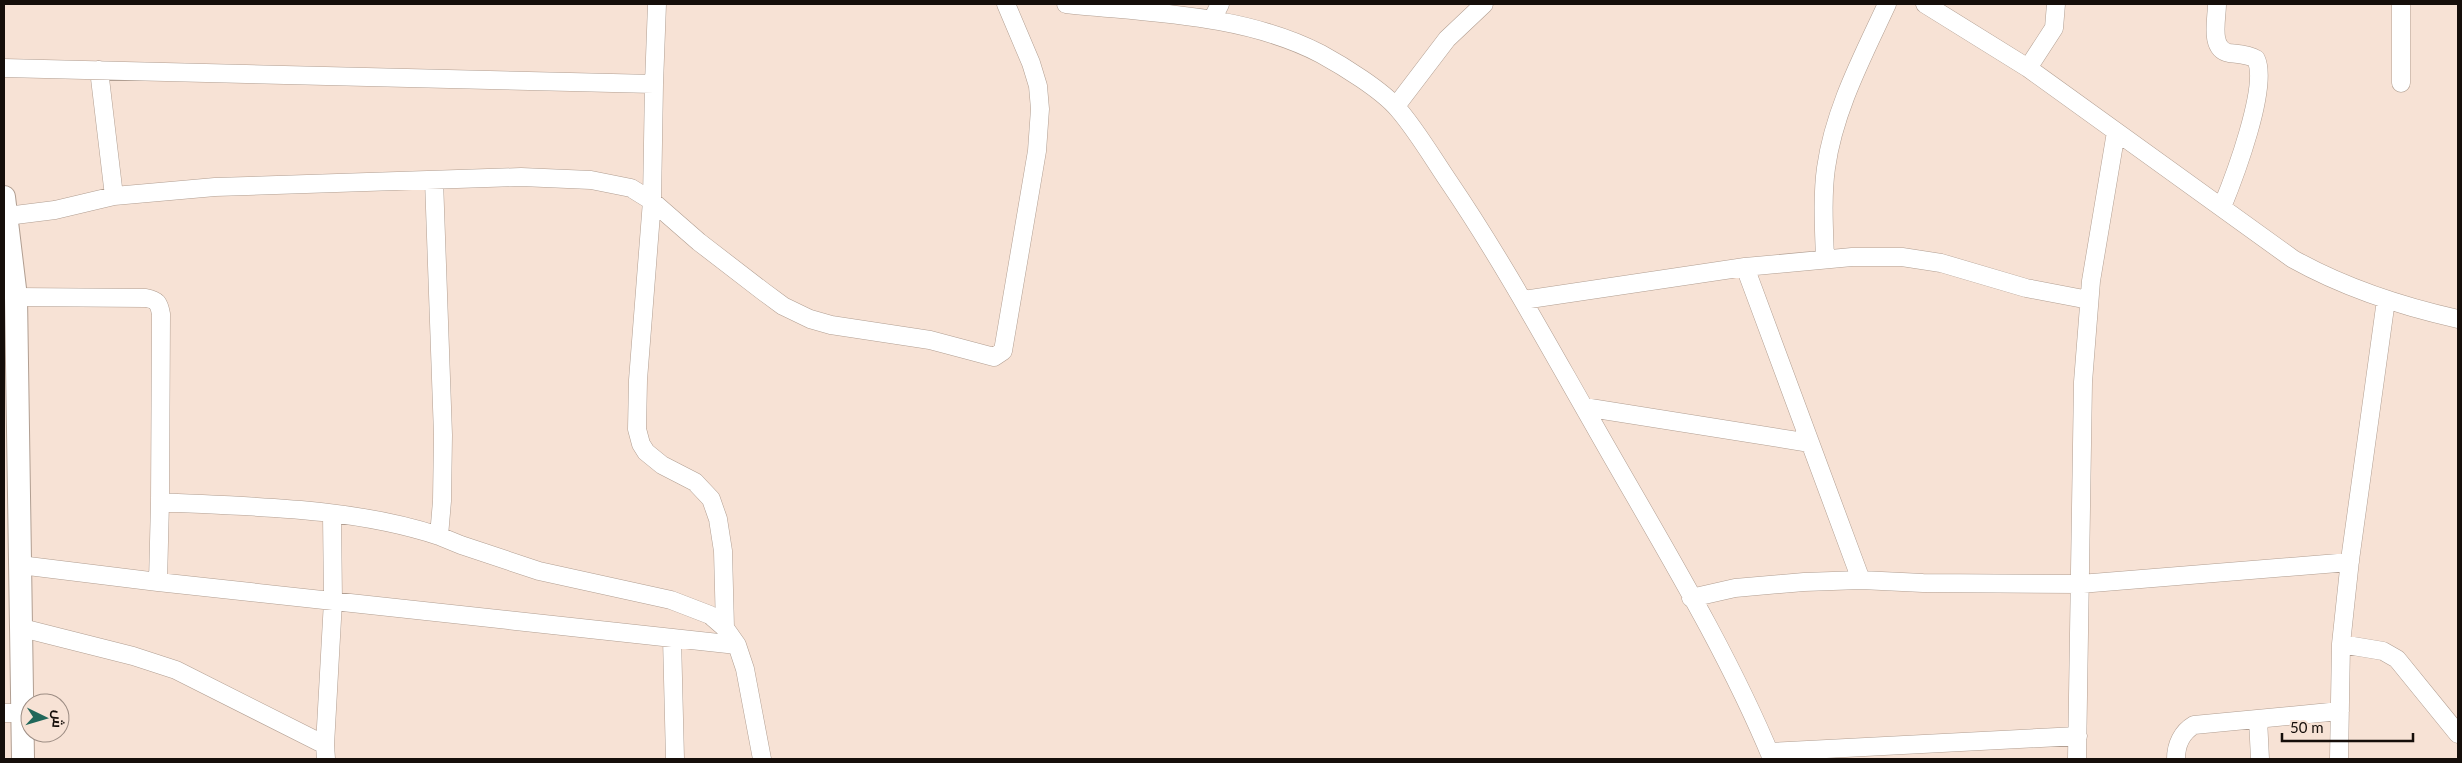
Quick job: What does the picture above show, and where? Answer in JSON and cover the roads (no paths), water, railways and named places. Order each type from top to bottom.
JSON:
[{"type":"street","points":[[657,4],[652,201],[638,371],[637,429],[641,444],[646,452],[662,464],[695,482],[711,499],[718,519],[723,551],[725,628]]},
{"type":"street","points":[[23,759],[13,713],[22,628],[11,425],[16,297],[7,249],[5,206],[55,210],[114,196],[215,187],[521,177],[590,180],[631,188],[652,201],[699,242],[764,292],[783,306],[810,319],[831,325],[930,340],[989,357],[1000,355],[1026,219],[1037,151],[1040,109],[1038,86],[1031,62],[1006,4]]},
{"type":"street","points":[[1066,4],[1212,20],[1266,33],[1320,53],[1359,77],[1396,106],[1462,201],[1523,300],[1691,598],[1753,716],[1770,756],[2078,736]]},
{"type":"street","points":[[1212,20],[1220,4]]},
{"type":"street","points":[[1396,106],[1447,39],[1484,4]]},
{"type":"street","points":[[1825,259],[1826,168],[1834,129],[1845,99],[1887,4]]},
{"type":"street","points":[[1925,4],[2028,68],[2292,259],[2326,277],[2386,300],[2458,320]]},
{"type":"street","points":[[2028,68],[2054,28],[2056,4]]},
{"type":"street","points":[[2217,4],[2216,44],[2220,50],[2256,59],[2260,74],[2244,146],[2222,207]]},
{"type":"street","points":[[2401,4],[2401,84]]},
{"type":"street","points":[[4,68],[654,84]]},
{"type":"street","points":[[99,70],[114,196]]},
{"type":"street","points":[[2077,759],[2083,382],[2090,300],[2106,183],[2116,132]]},
{"type":"street","points":[[434,180],[443,435],[442,501],[439,536]]},
{"type":"street","points":[[1523,300],[1745,267],[1825,259],[1902,257],[1941,262],[2034,290],[2090,300]]},
{"type":"street","points":[[1745,267],[1861,580]]},
{"type":"street","points":[[16,297],[146,298],[155,300],[159,305],[161,314],[158,582]]},
{"type":"street","points":[[2339,759],[2341,644],[2350,562],[2386,300]]},
{"type":"street","points":[[1584,407],[1810,443]]},
{"type":"street","points":[[160,502],[332,515],[408,526],[539,571],[671,600],[710,615],[725,628],[737,645],[745,669],[762,759]]},
{"type":"street","points":[[22,628],[105,648],[176,670],[326,752],[333,601],[332,515]]},
{"type":"street","points":[[1691,598],[1735,588],[1804,582],[1861,580],[1924,583],[2080,584],[2350,562]]},
{"type":"street","points":[[20,565],[158,582],[737,645]]},
{"type":"street","points":[[672,638],[675,759]]},
{"type":"street","points":[[2341,644],[2383,651],[2397,659],[2458,734]]},
{"type":"street","points":[[2176,759],[2180,738],[2194,725],[2340,711]]},
{"type":"street","points":[[2258,719],[2260,759]]}]
